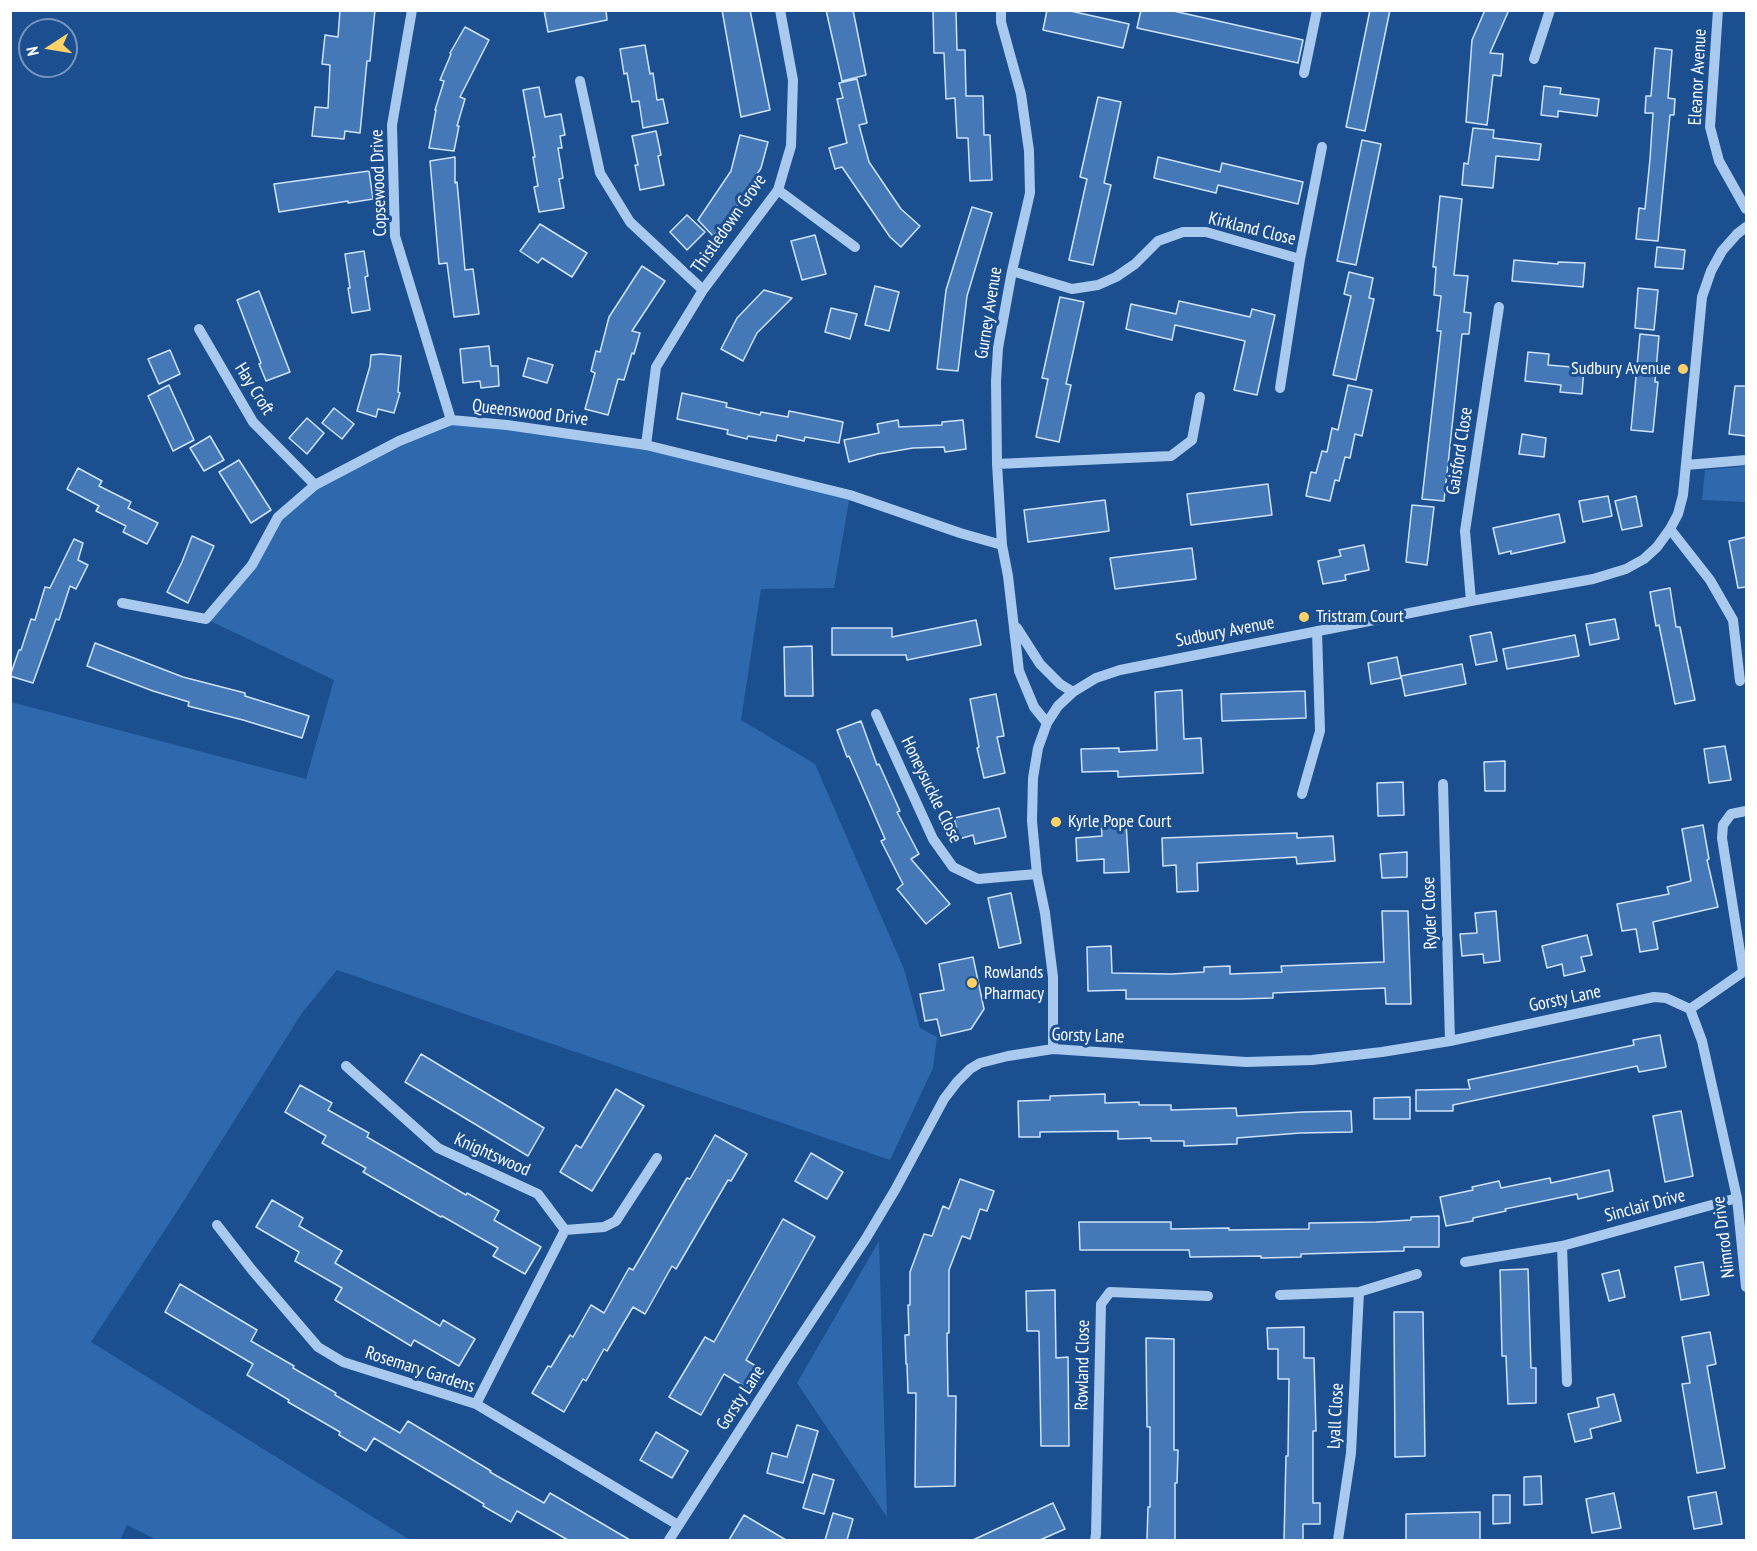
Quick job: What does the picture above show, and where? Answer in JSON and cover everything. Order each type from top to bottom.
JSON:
[{"type":"street","name":"Copsewood Drive","points":[[412,10],[392,125],[395,236],[451,420]]},
{"type":"street","name":"Thistledown Grove","points":[[646,445],[656,367],[703,290],[778,190],[791,146],[793,80],[780,10]]},
{"type":"street","name":"Gurney Avenue","points":[[1001,10],[1001,22],[1021,94],[1029,151],[1030,193],[1011,271],[998,348],[997,464],[1002,545],[1015,625],[1019,671],[1034,707],[1047,723]]},
{"type":"street","points":[[1304,74],[1317,10]]},
{"type":"street","points":[[1534,59],[1550,10]]},
{"type":"street","name":"Eleanor Avenue","points":[[1718,10],[1710,127],[1719,161],[1746,209]]},
{"type":"street","points":[[580,81],[600,173],[630,222],[703,290]]},
{"type":"street","points":[[1300,259],[1322,147]]},
{"type":"street","points":[[778,190],[855,247]]},
{"type":"street","name":"Sudbury Avenue","points":[[1053,1049],[1053,977],[1045,913],[1037,874],[1032,821],[1033,778],[1038,748],[1047,723],[1058,706],[1073,692],[1096,678],[1120,669],[1593,579],[1626,569],[1644,559],[1670,530],[1678,514],[1683,495],[1702,297],[1711,271],[1722,251],[1746,227]]},
{"type":"street","name":"Kirkland Close","points":[[1011,271],[1072,289],[1098,285],[1116,277],[1135,264],[1158,241],[1183,232],[1206,232],[1300,259],[1280,388]]},
{"type":"street","name":"Gaisford Close","points":[[1471,601],[1465,531],[1499,307]]},
{"type":"street","name":"Hay Croft","points":[[199,329],[253,422],[315,485]]},
{"type":"street","points":[[997,464],[1171,456],[1192,440],[1200,397]]},
{"type":"street","name":"Queenswood Drive","points":[[122,603],[206,619],[252,565],[278,517],[315,485],[399,441],[451,420],[507,425],[646,445],[850,495],[1002,545]]},
{"type":"street","points":[[1686,465],[1746,460]]},
{"type":"street","points":[[1670,530],[1710,580],[1733,620],[1740,681]]},
{"type":"street","name":"Gurney Avenue","points":[[1015,625],[1040,664],[1060,684],[1073,692]]},
{"type":"street","points":[[1302,794],[1320,731],[1317,631]]},
{"type":"street","name":"Honeysuckle Close","points":[[876,714],[933,839],[953,867],[978,879],[1037,874]]},
{"type":"street","name":"Ryder Close","points":[[1443,784],[1450,1041]]},
{"type":"street","points":[[1690,1009],[1745,970],[1722,838],[1723,825],[1731,814],[1746,811]]},
{"type":"street","name":"Gorsty Lane","points":[[669,1540],[787,1357],[866,1240],[944,1099],[970,1069],[980,1063],[1053,1049],[1246,1062],[1312,1060],[1450,1041],[1654,998],[1666,998],[1690,1009]]},
{"type":"street","name":"Nimrod Drive","points":[[1690,1009],[1702,1041],[1737,1198],[1746,1287]]},
{"type":"street","name":"Knightswood","points":[[346,1066],[438,1148],[538,1194],[565,1230]]},
{"type":"street","points":[[476,1404],[565,1230],[604,1227],[616,1221],[657,1158]]},
{"type":"street","name":"Sinclair Drive","points":[[1465,1262],[1562,1246],[1737,1198]]},
{"type":"street","name":"Rosemary Gardens","points":[[217,1225],[318,1347],[343,1362],[476,1404],[678,1526]]},
{"type":"street","points":[[1562,1246],[1567,1382]]},
{"type":"street","points":[[1280,1295],[1359,1292],[1417,1274]]},
{"type":"street","name":"Rowland Close","points":[[1095,1540],[1101,1304],[1110,1292],[1208,1296]]},
{"type":"street","name":"Lyall Close","points":[[1338,1540],[1351,1453],[1359,1292]]},
{"type":"shaded area","points":[[451,420],[646,445],[850,495],[834,588],[761,589],[741,720],[815,764],[904,969],[920,1028],[937,1037],[933,1068],[890,1160],[337,970],[302,1013],[176,1213],[91,1342],[410,1540],[157,1540],[127,1525],[120,1540],[11,1540],[11,702],[306,779],[334,680],[206,619],[252,565],[278,517],[315,485]]},
{"type":"shaded area","points":[[1746,466],[1746,502],[1702,500],[1705,470]]},
{"type":"shaded area","points":[[879,1241],[887,1517],[797,1383]]},
{"type":"building","points":[[340,10],[375,10],[360,133],[345,131],[344,139],[312,136],[315,107],[328,108],[330,65],[322,64],[325,35],[338,37]]},
{"type":"building","points":[[544,10],[606,10],[607,20],[548,32]]},
{"type":"building","points":[[722,10],[750,10],[770,110],[741,117]]},
{"type":"building","points":[[826,10],[853,10],[866,75],[842,81]]},
{"type":"building","points":[[933,10],[956,10],[957,50],[965,50],[966,96],[983,96],[984,135],[990,135],[992,180],[970,181],[968,138],[957,138],[955,98],[946,99],[944,53],[934,53]]},
{"type":"building","points":[[1047,10],[1066,10],[1129,24],[1123,48],[1043,30]]},
{"type":"building","points":[[1141,10],[1169,10],[1303,40],[1298,63],[1137,28]]},
{"type":"building","points":[[1370,10],[1390,10],[1365,131],[1346,127]]},
{"type":"building","points":[[1485,10],[1509,10],[1490,53],[1503,54],[1501,76],[1493,75],[1487,125],[1466,122],[1472,40]]},
{"type":"building","points":[[465,27],[489,40],[460,97],[465,99],[457,126],[459,126],[454,151],[429,148],[435,110],[444,81],[440,80],[450,53]]},
{"type":"building","points":[[645,45],[650,74],[653,73],[657,100],[663,99],[668,123],[643,128],[639,101],[632,102],[620,49]]},
{"type":"building","points":[[1655,48],[1672,50],[1668,98],[1675,99],[1674,115],[1670,115],[1658,241],[1636,239],[1639,208],[1645,209],[1650,159],[1653,113],[1645,113],[1646,96],[1651,96]]},
{"type":"building","points":[[857,79],[867,123],[859,125],[869,162],[901,209],[920,226],[901,247],[890,237],[842,167],[835,169],[829,148],[847,143],[837,99],[843,98],[839,83]]},
{"type":"building","points":[[1544,86],[1561,88],[1560,94],[1599,99],[1597,116],[1558,111],[1558,117],[1541,115]]},
{"type":"building","points":[[539,87],[545,117],[561,114],[565,135],[560,136],[562,148],[558,148],[563,178],[559,179],[564,208],[539,212],[534,187],[538,186],[533,157],[535,157],[523,90]]},
{"type":"building","points":[[1098,97],[1121,102],[1104,183],[1111,185],[1093,265],[1069,260],[1087,179],[1080,177]]},
{"type":"building","points":[[1473,128],[1494,130],[1493,138],[1541,144],[1539,160],[1496,156],[1493,188],[1462,185],[1464,163],[1468,164]]},
{"type":"building","points":[[656,131],[664,185],[640,190],[632,136]]},
{"type":"building","points":[[740,135],[768,142],[761,168],[731,218],[713,236],[698,220],[731,171]]},
{"type":"building","points":[[1362,140],[1381,144],[1356,265],[1337,261]]},
{"type":"building","points":[[455,157],[455,183],[457,182],[465,270],[473,269],[479,314],[454,317],[447,263],[439,264],[430,161]]},
{"type":"building","points":[[1158,157],[1220,172],[1222,163],[1303,182],[1298,204],[1218,185],[1216,193],[1154,178]]},
{"type":"building","points":[[369,171],[373,199],[279,212],[274,184]]},
{"type":"building","points":[[1440,196],[1462,199],[1454,275],[1468,276],[1464,312],[1471,313],[1469,334],[1462,334],[1444,501],[1422,499],[1441,331],[1437,331],[1441,296],[1434,295],[1436,267],[1433,267]]},
{"type":"building","points":[[972,207],[992,213],[967,296],[958,371],[937,369],[946,290]]},
{"type":"building","points":[[687,215],[705,232],[687,250],[670,232]]},
{"type":"building","points":[[540,224],[587,253],[572,277],[542,258],[538,263],[520,251]]},
{"type":"building","points":[[815,235],[826,274],[802,280],[791,241]]},
{"type":"building","points":[[1657,247],[1685,250],[1683,269],[1655,267]]},
{"type":"building","points":[[364,251],[370,310],[352,313],[345,254]]},
{"type":"building","points":[[1514,260],[1558,264],[1558,262],[1585,263],[1583,287],[1512,281]]},
{"type":"building","points":[[642,266],[665,281],[632,331],[640,333],[624,380],[618,379],[608,415],[585,409],[595,373],[591,371],[596,351],[600,352],[609,317]]},
{"type":"building","points":[[1349,272],[1373,278],[1369,298],[1374,299],[1356,380],[1333,375],[1351,296],[1344,294]]},
{"type":"building","points":[[875,286],[899,292],[889,331],[865,325]]},
{"type":"building","points":[[1638,288],[1658,290],[1654,330],[1635,328]]},
{"type":"building","points":[[764,290],[792,298],[757,333],[743,361],[721,349],[737,318]]},
{"type":"building","points":[[259,291],[290,372],[266,381],[237,300]]},
{"type":"building","points":[[1060,297],[1084,302],[1066,384],[1071,385],[1059,442],[1036,437],[1048,379],[1042,378]]},
{"type":"building","points":[[1179,301],[1250,317],[1252,309],[1275,315],[1257,395],[1234,390],[1245,341],[1175,325],[1172,340],[1126,329],[1131,304],[1176,314]]},
{"type":"building","points":[[831,308],[857,314],[850,339],[825,332]]},
{"type":"building","points":[[1640,334],[1659,336],[1655,382],[1658,382],[1653,432],[1631,430]]},
{"type":"building","points":[[489,346],[491,366],[498,366],[499,386],[481,388],[480,381],[463,383],[460,349]]},
{"type":"building","points":[[170,350],[180,374],[159,384],[148,359]]},
{"type":"building","points":[[1528,352],[1549,354],[1548,365],[1584,368],[1582,394],[1560,392],[1561,385],[1525,381]]},
{"type":"building","points":[[371,355],[401,356],[398,392],[400,393],[394,413],[378,409],[376,417],[357,411]]},
{"type":"building","points":[[528,358],[553,365],[547,383],[523,376]]},
{"type":"building","points":[[169,385],[194,440],[173,451],[148,396]]},
{"type":"building","points":[[1348,385],[1372,390],[1362,436],[1355,434],[1350,458],[1345,457],[1339,481],[1335,480],[1330,501],[1306,496],[1311,472],[1316,473],[1322,451],[1327,452],[1332,428],[1338,430]]},
{"type":"building","points":[[1735,386],[1746,386],[1746,436],[1729,434]]},
{"type":"building","points":[[682,393],[727,403],[726,407],[760,415],[761,412],[788,417],[789,411],[843,422],[839,443],[805,437],[804,441],[777,435],[776,441],[748,436],[747,439],[727,434],[728,430],[677,419]]},
{"type":"building","points":[[334,408],[354,424],[342,439],[322,423]]},
{"type":"building","points":[[307,418],[324,433],[307,454],[289,438]]},
{"type":"building","points":[[898,420],[899,427],[942,425],[942,422],[963,420],[966,449],[945,452],[944,447],[913,448],[849,462],[844,440],[879,433],[877,424]]},
{"type":"building","points":[[1522,434],[1546,438],[1544,457],[1519,454]]},
{"type":"building","points":[[210,436],[224,460],[204,471],[190,448]]},
{"type":"building","points":[[239,460],[271,510],[251,523],[219,472]]},
{"type":"building","points":[[78,468],[102,481],[99,486],[131,502],[128,508],[158,523],[147,544],[123,532],[126,526],[96,511],[99,506],[67,489]]},
{"type":"building","points":[[1268,484],[1272,515],[1191,525],[1187,494]]},
{"type":"building","points":[[1608,496],[1612,516],[1583,522],[1579,501]]},
{"type":"building","points":[[1636,496],[1642,526],[1622,530],[1615,501]]},
{"type":"building","points":[[1105,500],[1109,531],[1028,542],[1024,510]]},
{"type":"building","points":[[1412,505],[1434,507],[1427,565],[1406,562]]},
{"type":"building","points":[[1559,514],[1565,542],[1511,554],[1511,551],[1499,554],[1493,528]]},
{"type":"building","points":[[192,536],[214,546],[188,603],[167,592]]},
{"type":"building","points":[[1746,537],[1746,587],[1738,588],[1729,541]]},
{"type":"building","points":[[74,539],[83,543],[78,560],[88,565],[76,589],[70,586],[59,620],[56,619],[33,683],[10,676],[31,619],[35,620],[45,587],[50,588]]},
{"type":"building","points":[[1364,545],[1369,570],[1345,575],[1346,580],[1323,584],[1318,561],[1341,556],[1339,550]]},
{"type":"building","points":[[1192,548],[1196,579],[1115,589],[1110,558]]},
{"type":"building","points":[[1670,588],[1676,627],[1680,627],[1695,700],[1675,704],[1650,592]]},
{"type":"building","points":[[1615,619],[1619,639],[1590,645],[1586,624]]},
{"type":"building","points":[[976,620],[981,645],[907,660],[906,655],[832,655],[832,628],[892,628],[892,637]]},
{"type":"building","points":[[1491,632],[1497,661],[1476,665],[1470,636]]},
{"type":"building","points":[[1575,635],[1579,656],[1507,669],[1503,649]]},
{"type":"building","points":[[95,643],[183,677],[245,693],[245,696],[309,716],[302,738],[188,706],[189,702],[87,666]]},
{"type":"building","points":[[812,646],[813,696],[785,696],[784,647]]},
{"type":"building","points":[[1397,657],[1401,678],[1371,684],[1368,663]]},
{"type":"building","points":[[1462,664],[1466,684],[1405,696],[1401,676]]},
{"type":"building","points":[[1182,690],[1184,739],[1201,738],[1203,773],[1118,777],[1118,771],[1082,772],[1081,749],[1119,748],[1119,752],[1157,750],[1155,692]]},
{"type":"building","points":[[1305,691],[1306,718],[1222,721],[1221,694]]},
{"type":"building","points":[[996,694],[1004,736],[997,737],[1005,773],[984,778],[970,699]]},
{"type":"building","points":[[861,721],[877,765],[879,764],[900,811],[897,812],[919,854],[911,859],[950,904],[926,924],[897,889],[903,884],[881,841],[885,839],[837,730]]},
{"type":"building","points":[[1725,746],[1731,780],[1709,783],[1704,749]]},
{"type":"building","points":[[1505,761],[1505,791],[1485,791],[1484,762]]},
{"type":"building","points":[[1403,782],[1404,815],[1378,816],[1377,783]]},
{"type":"building","points":[[999,808],[1006,837],[975,844],[973,835],[959,839],[954,818]]},
{"type":"building","points":[[1126,822],[1129,872],[1104,873],[1104,859],[1077,861],[1076,838],[1102,836],[1101,823]]},
{"type":"building","points":[[1703,825],[1709,859],[1707,860],[1718,907],[1653,922],[1658,949],[1640,952],[1636,929],[1622,931],[1617,904],[1669,894],[1667,887],[1691,881],[1682,829]]},
{"type":"building","points":[[1297,833],[1297,838],[1333,836],[1335,861],[1297,864],[1296,857],[1197,863],[1198,891],[1177,892],[1176,865],[1163,866],[1162,838]]},
{"type":"building","points":[[1407,852],[1407,877],[1382,878],[1380,854]]},
{"type":"building","points":[[1011,893],[1021,943],[999,948],[988,898]]},
{"type":"building","points":[[1382,911],[1408,911],[1411,1004],[1386,1004],[1385,988],[1273,993],[1273,998],[1240,999],[1126,999],[1126,990],[1088,991],[1087,947],[1111,946],[1112,973],[1172,974],[1204,972],[1204,967],[1230,966],[1230,974],[1282,972],[1281,966],[1384,962]]},
{"type":"building","points":[[1496,911],[1500,961],[1484,963],[1483,954],[1462,956],[1460,934],[1477,933],[1475,913]]},
{"type":"building","points":[[1587,935],[1592,955],[1581,957],[1585,971],[1564,976],[1562,964],[1547,968],[1542,946]]},
{"type":"building","points":[[973,957],[984,1009],[971,1029],[941,1036],[937,1019],[925,1021],[920,994],[944,990],[939,964]]},
{"type":"building","points":[[1660,1035],[1666,1067],[1639,1072],[1637,1066],[1453,1105],[1453,1111],[1416,1111],[1416,1090],[1470,1089],[1468,1080],[1634,1045],[1633,1040]]},
{"type":"building","points":[[421,1054],[544,1128],[528,1156],[405,1082]]},
{"type":"building","points":[[300,1085],[332,1103],[328,1110],[369,1133],[367,1137],[466,1195],[467,1193],[499,1211],[494,1220],[541,1247],[525,1274],[493,1256],[498,1248],[363,1172],[366,1168],[322,1143],[326,1136],[285,1112]]},
{"type":"building","points":[[616,1089],[644,1106],[592,1191],[560,1172],[576,1145],[581,1148]]},
{"type":"building","points":[[1105,1094],[1105,1103],[1139,1102],[1139,1105],[1171,1105],[1171,1110],[1236,1108],[1237,1116],[1351,1111],[1352,1132],[1237,1138],[1237,1144],[1184,1146],[1184,1141],[1151,1141],[1151,1138],[1118,1139],[1118,1131],[1040,1132],[1040,1137],[1019,1137],[1018,1101],[1050,1100],[1050,1096]]},
{"type":"building","points":[[1410,1097],[1410,1119],[1374,1119],[1374,1098]]},
{"type":"building","points":[[1681,1111],[1693,1176],[1665,1182],[1653,1116]]},
{"type":"building","points":[[715,1135],[747,1154],[731,1181],[728,1180],[676,1269],[672,1266],[645,1314],[633,1307],[607,1351],[604,1349],[586,1381],[583,1379],[564,1412],[532,1393],[570,1335],[573,1337],[591,1305],[604,1313],[629,1268],[633,1270]]},
{"type":"building","points":[[811,1153],[843,1172],[827,1199],[795,1181]]},
{"type":"building","points":[[1609,1170],[1613,1191],[1578,1199],[1577,1194],[1505,1209],[1506,1211],[1473,1218],[1473,1221],[1446,1226],[1440,1197],[1473,1190],[1472,1187],[1499,1181],[1501,1188],[1550,1178],[1551,1183]]},
{"type":"building","points":[[960,1179],[994,1191],[987,1211],[980,1209],[970,1239],[962,1236],[949,1270],[948,1396],[956,1396],[955,1486],[915,1487],[916,1393],[908,1393],[905,1335],[909,1335],[910,1272],[924,1234],[932,1236],[943,1206],[949,1209]]},
{"type":"building","points":[[272,1200],[303,1218],[299,1226],[342,1251],[335,1263],[440,1326],[443,1320],[475,1339],[459,1366],[414,1340],[411,1346],[335,1300],[342,1288],[295,1261],[299,1252],[256,1227]]},
{"type":"building","points":[[1439,1216],[1439,1247],[1404,1247],[1404,1251],[1301,1254],[1301,1257],[1261,1258],[1261,1256],[1190,1257],[1189,1250],[1080,1250],[1079,1222],[1171,1222],[1171,1229],[1309,1229],[1309,1223],[1376,1222]]},
{"type":"building","points":[[783,1219],[815,1237],[746,1360],[759,1368],[747,1388],[724,1374],[701,1415],[669,1397],[705,1337],[714,1342]]},
{"type":"building","points":[[1703,1262],[1709,1295],[1681,1300],[1675,1267]]},
{"type":"building","points":[[1528,1269],[1531,1368],[1536,1368],[1536,1403],[1508,1404],[1506,1356],[1502,1356],[1500,1270]]},
{"type":"building","points":[[1619,1270],[1625,1297],[1609,1301],[1602,1274]]},
{"type":"building","points":[[180,1284],[257,1330],[251,1341],[336,1393],[335,1395],[400,1433],[408,1421],[544,1503],[550,1493],[630,1540],[568,1540],[517,1511],[511,1522],[374,1438],[366,1451],[339,1435],[340,1432],[247,1375],[253,1364],[165,1312]]},
{"type":"building","points":[[1055,1290],[1056,1358],[1068,1357],[1069,1446],[1041,1446],[1039,1331],[1027,1331],[1026,1291]]},
{"type":"building","points":[[1394,1312],[1423,1312],[1425,1456],[1395,1457]]},
{"type":"building","points":[[1304,1327],[1304,1358],[1314,1358],[1316,1431],[1313,1431],[1313,1503],[1320,1503],[1320,1524],[1303,1524],[1303,1540],[1284,1540],[1289,1379],[1278,1379],[1278,1349],[1268,1349],[1267,1328]]},
{"type":"building","points":[[1710,1332],[1716,1364],[1707,1366],[1725,1468],[1697,1473],[1682,1384],[1690,1383],[1682,1337]]},
{"type":"building","points":[[1146,1338],[1174,1339],[1174,1450],[1178,1450],[1177,1483],[1175,1483],[1175,1540],[1147,1540],[1148,1507],[1150,1507],[1150,1427],[1147,1427]]},
{"type":"building","points":[[1614,1394],[1621,1421],[1590,1429],[1592,1438],[1575,1442],[1568,1414],[1599,1407],[1597,1398]]},
{"type":"building","points":[[797,1425],[818,1431],[803,1483],[767,1473],[772,1453],[787,1457]]},
{"type":"building","points":[[656,1432],[688,1451],[672,1478],[640,1460]]},
{"type":"building","points":[[813,1474],[834,1480],[824,1514],[803,1508]]},
{"type":"building","points":[[1541,1476],[1542,1504],[1524,1505],[1524,1477]]},
{"type":"building","points":[[1716,1492],[1722,1524],[1694,1529],[1688,1497]]},
{"type":"building","points":[[1614,1493],[1621,1528],[1592,1533],[1586,1499]]},
{"type":"building","points":[[1493,1495],[1510,1495],[1510,1523],[1493,1524]]},
{"type":"building","points":[[1053,1503],[1065,1529],[1040,1540],[973,1540]]},
{"type":"building","points":[[1480,1512],[1480,1540],[1406,1540],[1406,1514]]},
{"type":"building","points":[[833,1513],[853,1519],[847,1540],[825,1540]]},
{"type":"building","points":[[744,1515],[786,1540],[729,1540]]},
{"type":"place","name":"Sudbury Avenue","points":[[1683,369]]},
{"type":"place","name":"Tristram Court","points":[[1304,617]]},
{"type":"place","name":"Kyrle Pope Court","points":[[1056,822]]},
{"type":"place","name":"Rowlands Pharmacy","points":[[972,983]]}]
